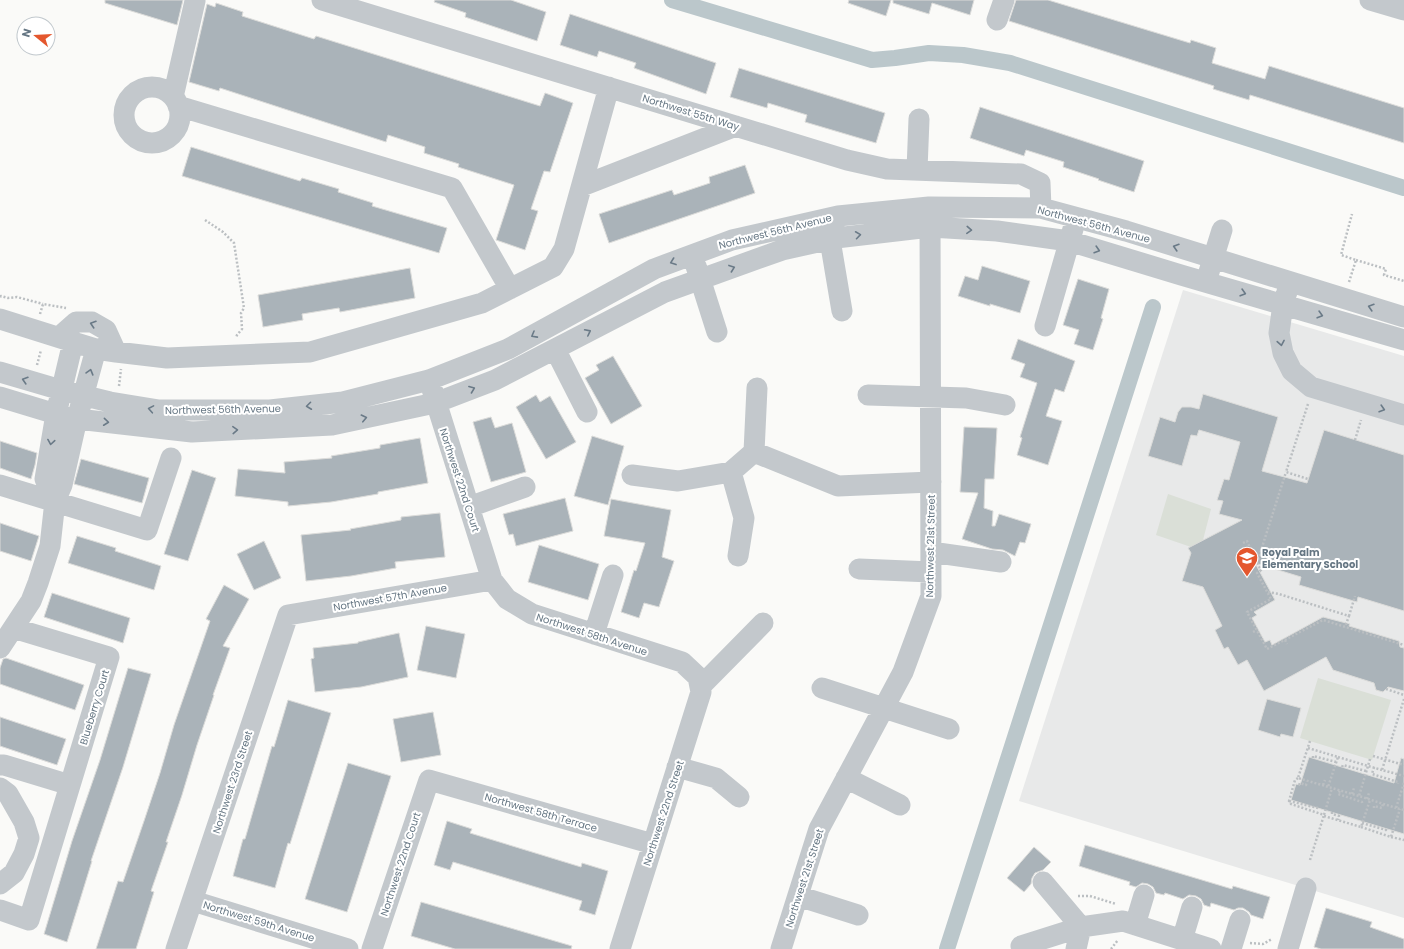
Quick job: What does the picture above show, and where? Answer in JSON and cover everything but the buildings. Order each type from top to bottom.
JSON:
[{"type":"street","name":"Northwest 55th Way","points":[[322,0],[847,160],[887,169],[1021,174],[1040,183],[1040,208]]},
{"type":"street","points":[[997,20],[1004,0]]},
{"type":"street","points":[[1370,0],[1404,10]]},
{"type":"street","points":[[195,1],[176,101],[452,188],[510,289]]},
{"type":"street","points":[[0,319],[96,349],[167,358],[310,352],[482,303],[553,267],[564,249],[609,87]]},
{"type":"street","points":[[916,170],[919,119]]},
{"type":"street","points":[[582,186],[736,126]]},
{"type":"street","name":"Northwest 56th Avenue","points":[[0,372],[83,396],[159,410],[270,410],[343,402],[429,380],[508,349],[654,269],[732,240],[838,216],[930,207],[1040,208],[1126,231],[1404,317]]},
{"type":"street","name":"Northwest 21st Street","points":[[781,949],[819,829],[903,672],[931,596],[930,207]]},
{"type":"street","points":[[838,216],[830,240],[842,310]]},
{"type":"street","points":[[1045,326],[1076,218]]},
{"type":"street","name":"Northwest 56th Avenue","points":[[0,397],[77,419],[192,432],[332,426],[435,403],[495,380],[665,292],[782,250],[830,240],[876,233],[930,228],[997,231],[1069,241],[1404,340]]},
{"type":"street","points":[[1206,282],[1222,230]]},
{"type":"street","points":[[693,254],[717,332]]},
{"type":"street","points":[[1290,282],[1283,304],[1279,332],[1282,353],[1292,371],[1310,387],[1404,415]]},
{"type":"street","points":[[66,340],[76,322],[92,322],[106,330],[116,352]]},
{"type":"street","name":"Blueberry Court","points":[[54,500],[45,479],[61,390],[66,340]]},
{"type":"street","name":"Blueberry Court","points":[[0,910],[29,920],[109,656],[5,637],[31,601],[50,546],[54,500],[62,484],[77,419],[96,349]]},
{"type":"street","points":[[555,349],[587,412]]},
{"type":"street","name":"Northwest 22nd Court","points":[[429,380],[492,580]]},
{"type":"street","points":[[632,474],[678,481],[732,472],[754,452],[757,388]]},
{"type":"street","points":[[868,395],[966,398],[1005,405]]},
{"type":"street","points":[[754,452],[838,486],[931,482]]},
{"type":"street","points":[[0,484],[147,530],[170,458]]},
{"type":"street","points":[[732,472],[744,518],[738,556]]},
{"type":"street","points":[[469,507],[525,487]]},
{"type":"street","points":[[859,569],[931,562],[1001,562]]},
{"type":"street","points":[[594,634],[613,575]]},
{"type":"street","name":"Northwest 57th Avenue","points":[[288,615],[492,580]]},
{"type":"street","name":"Northwest 58th Avenue","points":[[492,580],[506,599],[532,614],[682,662],[699,682]]},
{"type":"street","name":"Northwest 23rd Street","points":[[176,949],[288,615]]},
{"type":"street","points":[[699,682],[763,622]]},
{"type":"street","name":"Northwest 22nd Street","points":[[620,949],[701,692],[699,682]]},
{"type":"street","points":[[822,688],[949,729]]},
{"type":"street","points":[[0,765],[70,784]]},
{"type":"street","points":[[677,767],[716,778],[740,797]]},
{"type":"street","points":[[846,778],[900,805]]},
{"type":"street","name":"Northwest 22nd Court","points":[[372,949],[429,780]]},
{"type":"street","name":"Northwest 58th Terrace","points":[[429,780],[652,844]]},
{"type":"street","points":[[0,788],[8,794],[24,822],[30,838],[14,873],[0,884]]},
{"type":"street","points":[[1043,882],[1082,927]]},
{"type":"street","points":[[1288,949],[1306,888]]},
{"type":"street","points":[[1135,925],[1144,895]]},
{"type":"street","points":[[798,896],[858,915]]},
{"type":"street","name":"Northwest 59th Avenue","points":[[193,901],[348,949]]},
{"type":"street","points":[[1186,944],[1192,907]]},
{"type":"street","points":[[1231,949],[1240,920]]},
{"type":"street","points":[[1021,946],[1082,927],[1123,921],[1186,944],[1211,949]]},
{"type":"street","points":[[1076,949],[1082,927]]},
{"type":"path","points":[[1352,214],[1340,255],[1386,269],[1384,275],[1404,281]]},
{"type":"path","points":[[1349,283],[1356,260]]},
{"type":"path","points":[[0,297],[17,297],[43,304],[66,307],[64,313]]},
{"type":"path","points":[[39,318],[43,304]]},
{"type":"path","points":[[1257,564],[1282,481],[1310,398]]},
{"type":"path","points":[[1355,440],[1362,418]]},
{"type":"path","points":[[1286,472],[1308,479]]},
{"type":"path","points":[[1242,543],[1246,541],[1261,570],[1257,573],[1271,599],[1247,612],[1267,649],[1323,620],[1404,645]]},
{"type":"path","points":[[1267,592],[1279,594],[1349,616]]},
{"type":"path","points":[[1346,627],[1355,596]]},
{"type":"path","points":[[1253,632],[1257,630]]},
{"type":"path","points":[[1285,640],[1287,644]]},
{"type":"path","points":[[1386,689],[1404,695]]},
{"type":"path","points":[[1382,770],[1404,699]]},
{"type":"path","points":[[1289,800],[1310,741]]},
{"type":"path","points":[[1308,748],[1404,776]]},
{"type":"path","points":[[1313,758],[1313,756],[1336,762]]},
{"type":"path","points":[[1373,756],[1404,765]]},
{"type":"path","points":[[1310,860],[1324,815],[1338,757]]},
{"type":"path","points":[[1359,796],[1370,759]]},
{"type":"path","points":[[1342,767],[1343,764],[1366,771]]},
{"type":"path","points":[[1374,767],[1372,774],[1398,782],[1398,784]]},
{"type":"path","points":[[1298,778],[1404,810]]},
{"type":"path","points":[[1323,785],[1325,780]]},
{"type":"path","points":[[1299,785],[1300,783],[1306,785],[1307,781]]},
{"type":"path","points":[[1396,808],[1404,783]]},
{"type":"path","points":[[1352,794],[1354,788]]},
{"type":"path","points":[[1340,791],[1338,794],[1362,803]]},
{"type":"path","points":[[1361,827],[1368,799],[1368,793]]},
{"type":"path","points":[[1289,800],[1318,808]]},
{"type":"path","points":[[1289,800],[1291,804],[1404,840]]},
{"type":"path","points":[[1374,808],[1374,806],[1382,808],[1383,804]]},
{"type":"path","points":[[1391,837],[1400,809]]},
{"type":"path","points":[[1332,812],[1332,814],[1339,816],[1338,820]]},
{"type":"path","points":[[1362,823],[1386,829]]},
{"type":"shaded area","name":"Royal Palm Elementary School","points":[[1183,290],[1404,356],[1404,918],[1019,801]]},
{"type":"shaded area","points":[[1168,494],[1211,509],[1203,540],[1191,547],[1156,535]]},
{"type":"shaded area","points":[[1318,678],[1391,700],[1372,760],[1300,738]]},
{"type":"waterway","points":[[672,0],[872,60],[929,53],[963,55],[1010,63],[1404,188]]},
{"type":"waterway","points":[[947,949],[1153,307]]},
{"type":"place","name":"Royal Palm Elementary School","points":[[1247,578]]}]
